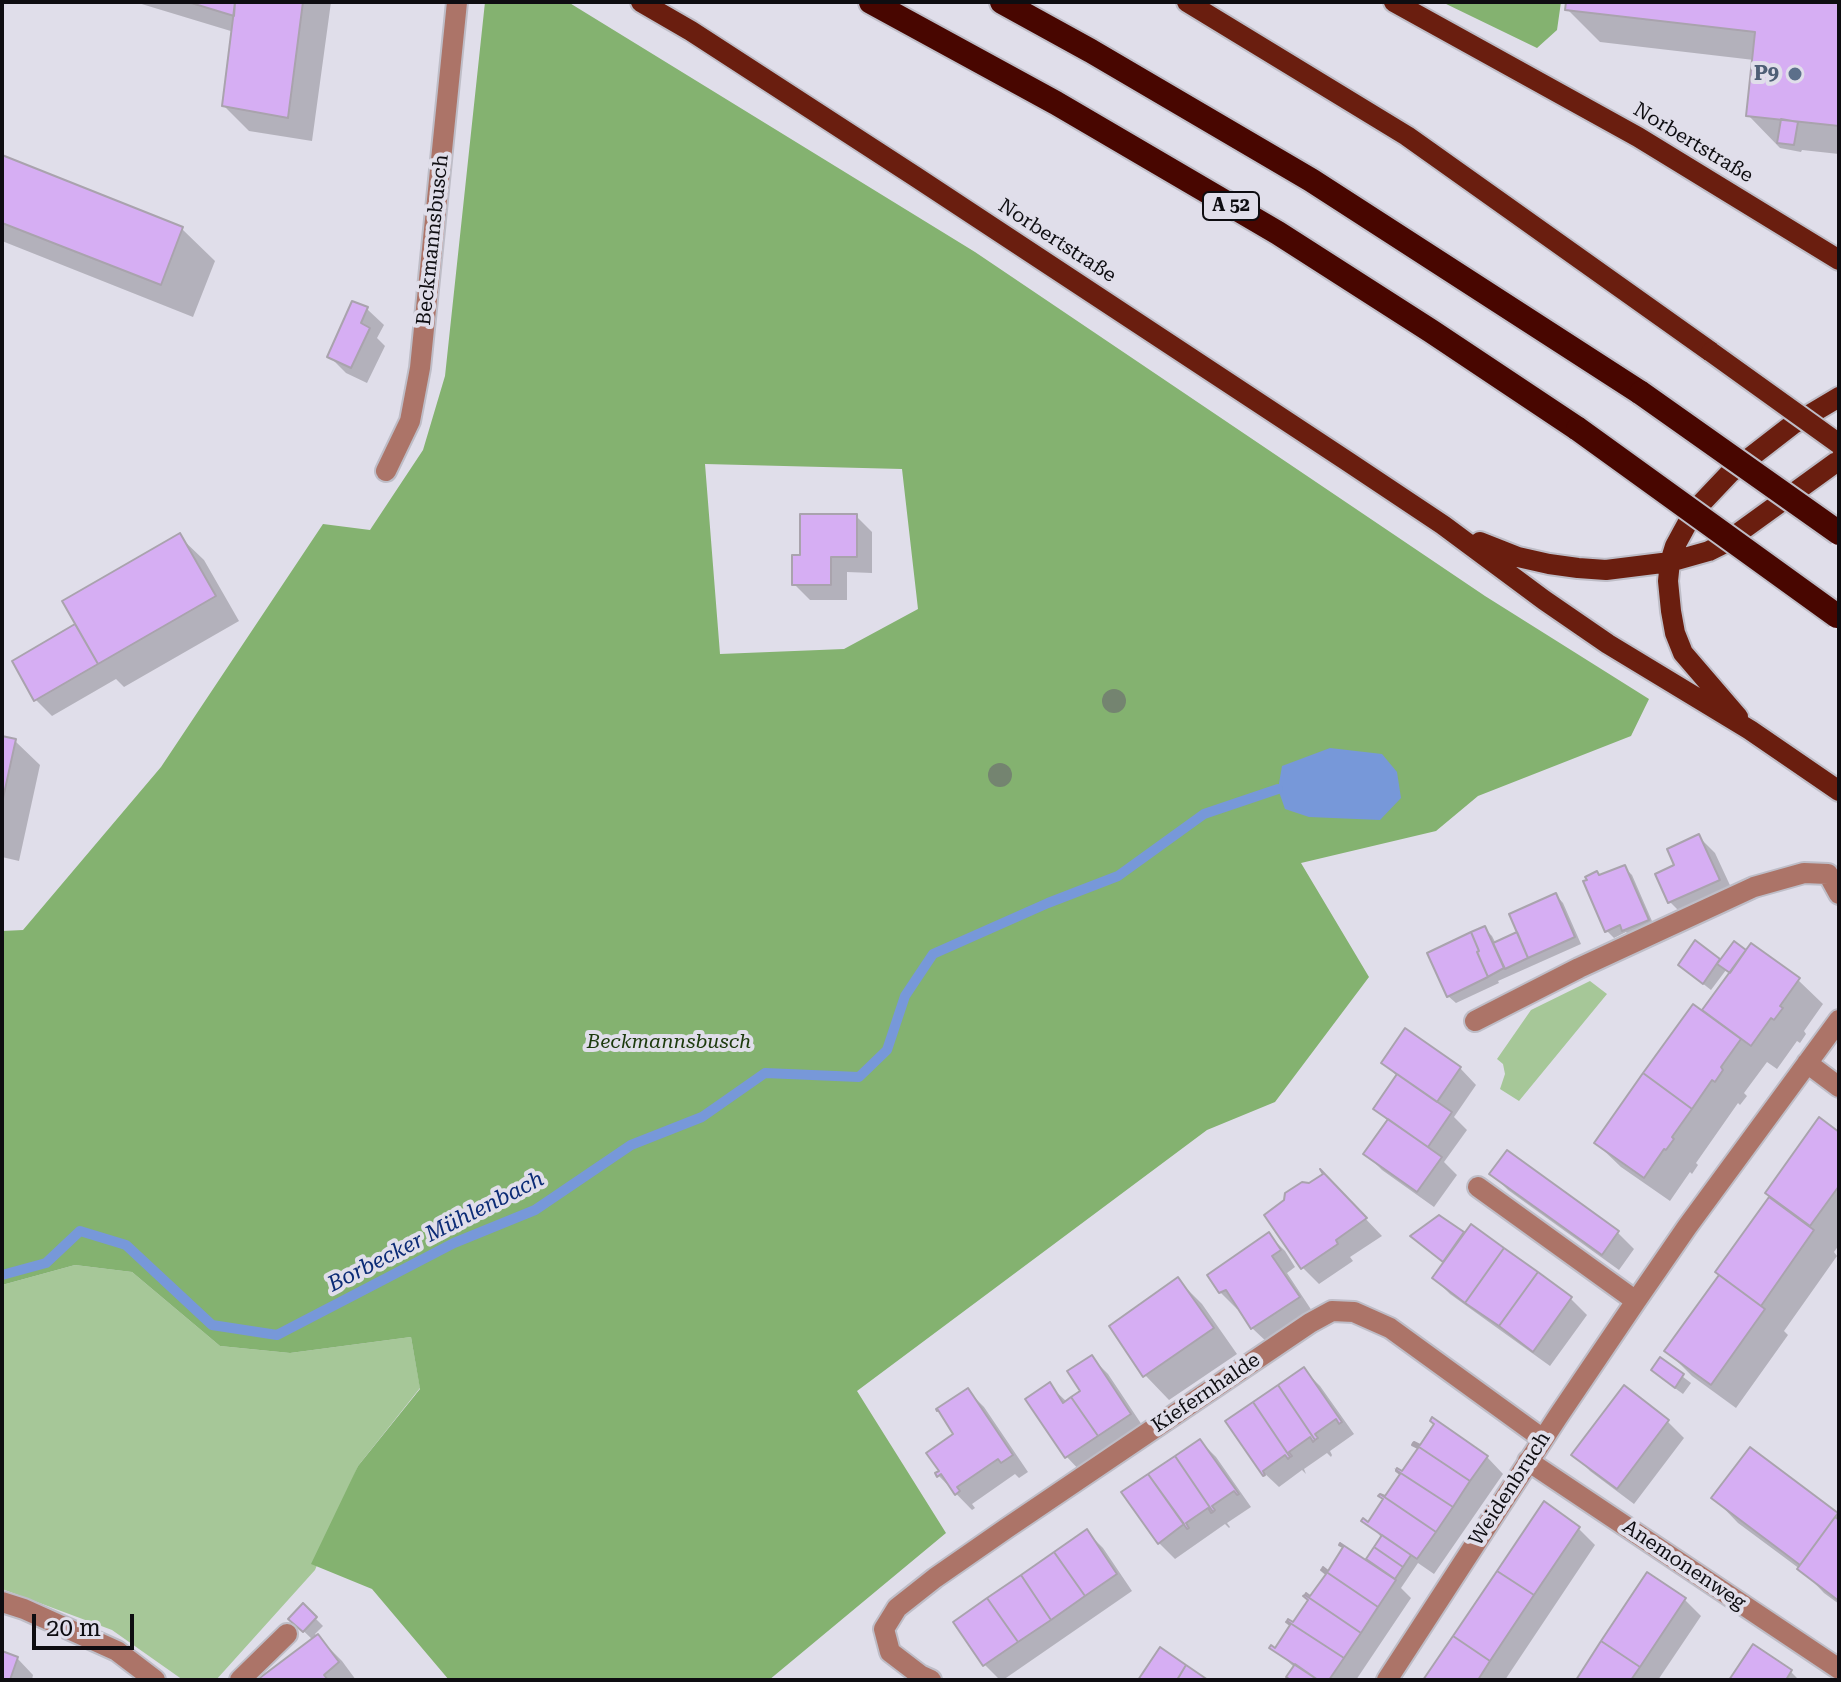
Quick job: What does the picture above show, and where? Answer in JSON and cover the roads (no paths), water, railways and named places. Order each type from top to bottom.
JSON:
[{"type":"highway","name":"A 52","points":[[871,2],[1056,103],[1278,233],[1578,429],[1838,616]]},
{"type":"highway","points":[[1002,2],[1311,180],[1641,393],[1839,533]]},
{"type":"main road","name":"Norbertstraße","points":[[641,2],[705,40],[929,186],[1443,525]]},
{"type":"main road","points":[[1187,2],[1407,136],[1839,444]]},
{"type":"main road","name":"Norbertstraße","points":[[1394,2],[1638,137],[1839,260]]},
{"type":"main road","points":[[1750,730],[1683,653],[1671,611],[1670,562],[1679,537],[1694,511],[1730,473],[1792,425],[1839,397]]},
{"type":"main road","points":[[1443,525],[1518,557],[1549,564],[1606,570],[1670,562],[1723,544],[1839,460]]},
{"type":"main road","points":[[1443,525],[1608,644],[1750,730],[1839,791]]},
{"type":"street","name":"Beckmannsbusch","points":[[386,471],[410,421],[420,368],[457,2]]},
{"type":"street","points":[[1475,1021],[1579,968],[1754,887],[1804,873],[1828,874],[1839,894]]},
{"type":"street","name":"Weidenbruch","points":[[1387,1680],[1528,1461],[1636,1301],[1839,1020]]},
{"type":"street","points":[[1807,1063],[1839,1087]]},
{"type":"street","points":[[1478,1187],[1636,1301]]},
{"type":"street","name":"Kiefernhalde","points":[[923,1678],[890,1652],[884,1629],[897,1608],[935,1578],[1332,1311],[1354,1312],[1390,1328],[1543,1439]]},
{"type":"street","name":"Anemonenweg","points":[[1528,1461],[1839,1669]]},
{"type":"street","points":[[2,1602],[117,1651],[155,1680]]},
{"type":"street","points":[[240,1680],[287,1634]]},
{"type":"water","points":[[1330,748],[1382,754],[1397,772],[1401,798],[1380,820],[1309,817],[1285,809],[1278,789],[1282,766]]},
{"type":"waterway","name":"Borbecker Mühlenbach","points":[[2,1275],[46,1263],[80,1231],[126,1245],[212,1325],[277,1335],[454,1243],[535,1210],[631,1145],[702,1117],[765,1073],[859,1077],[887,1050],[905,996],[933,954],[1118,876],[1204,814],[1278,789]]},
{"type":"place","name":"P9","points":[[1795,74]]}]
